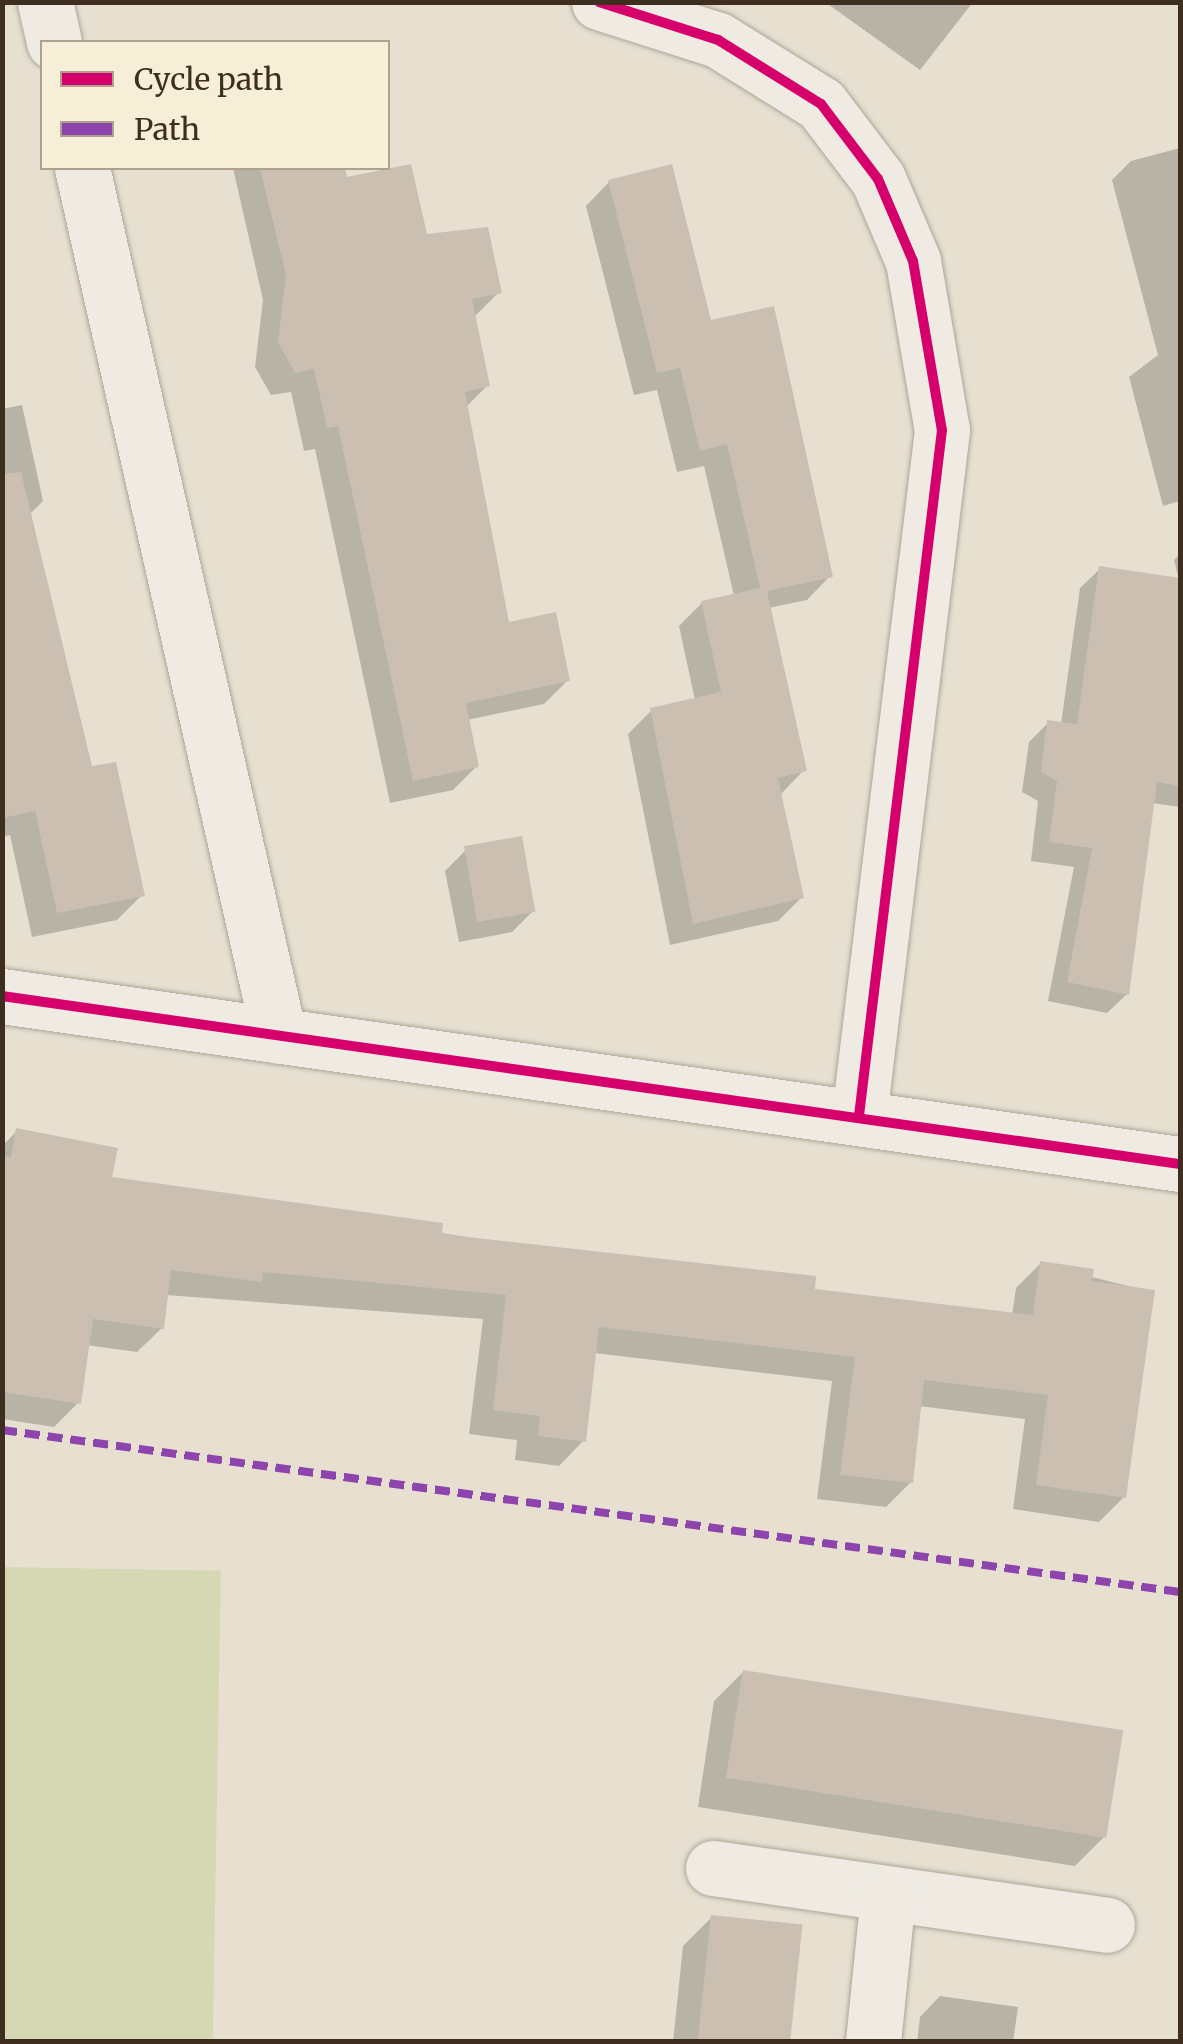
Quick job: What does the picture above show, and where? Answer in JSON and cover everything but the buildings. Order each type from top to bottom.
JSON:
[{"type":"street","points":[[45,2],[54,40]]},
{"type":"street","points":[[599,2],[718,40],[820,104],[878,179],[913,261],[942,430],[859,1116]]},
{"type":"street","points":[[82,170],[279,1036]]},
{"type":"street","points":[[2,996],[1180,1164]]},
{"type":"street","points":[[714,1868],[1107,1925]]},
{"type":"street","points":[[873,2042],[888,1894]]},
{"type":"green space","points":[[3,1567],[221,1571],[213,2042],[2,2041]]},
{"type":"marked path","points":[[2,1430],[1180,1592]]},
{"type":"cycle path","points":[[599,2],[718,40],[821,104],[878,179],[913,261],[942,430],[859,1116]]},
{"type":"cycle path","points":[[2,996],[1180,1164]]}]
